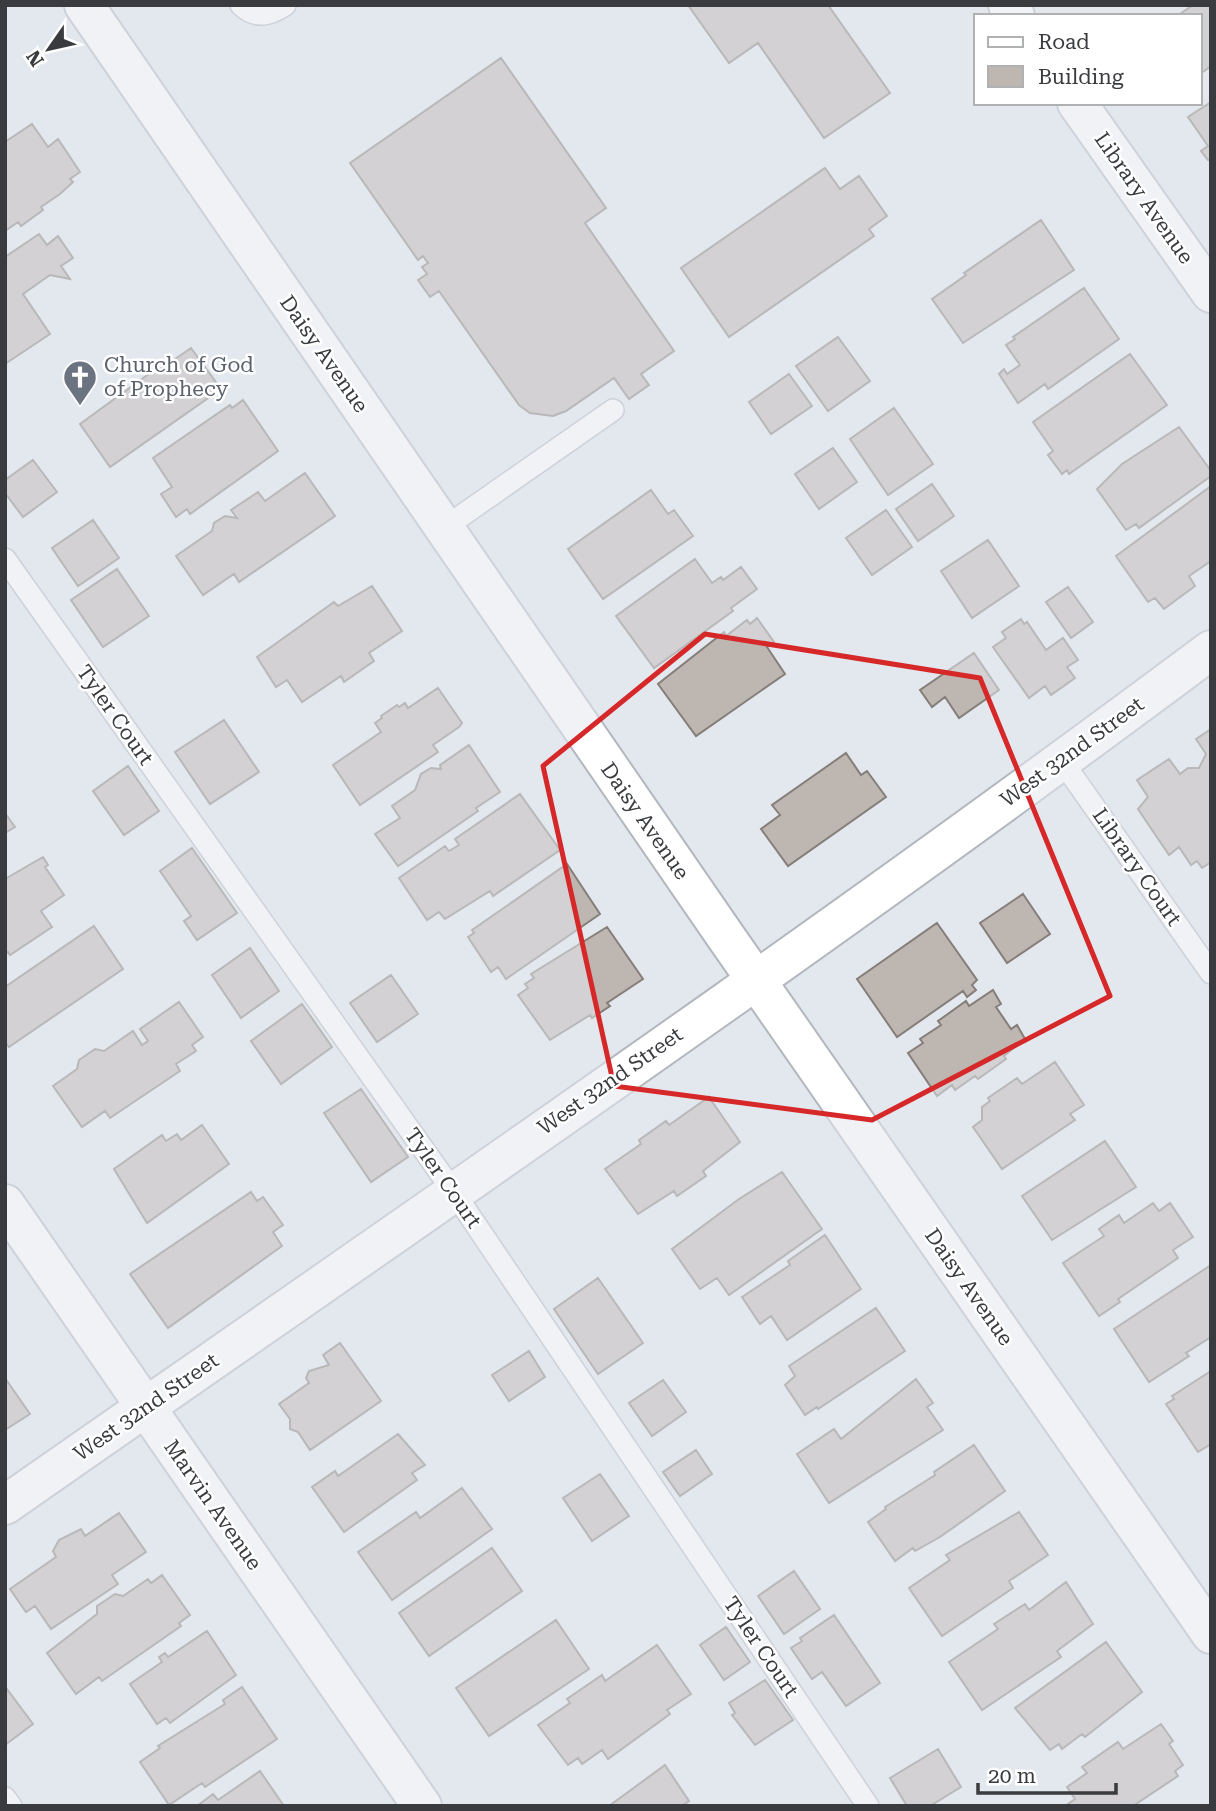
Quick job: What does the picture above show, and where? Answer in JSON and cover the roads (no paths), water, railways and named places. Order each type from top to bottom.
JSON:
[{"type":"street","name":"Daisy Avenue","points":[[84,5],[755,979],[1211,1634]]},
{"type":"street","name":"Library Avenue","points":[[1078,105],[1211,293]]},
{"type":"street","name":"West 32nd Street","points":[[5,1505],[755,979],[1062,761],[1211,650]]},
{"type":"street","name":"Marvin Avenue","points":[[5,1204],[422,1806]]},
{"type":"lane","points":[[241,5],[250,13],[262,16],[285,5]]},
{"type":"lane","points":[[444,528],[613,410]]},
{"type":"lane","name":"Tyler Court","points":[[5,559],[453,1191],[868,1806]]},
{"type":"lane","name":"Library Court","points":[[1062,761],[1211,973]]},
{"type":"lane","points":[[5,1798],[11,1806]]},
{"type":"place","name":"Church of God of Prophecy","points":[[80,407]]}]
